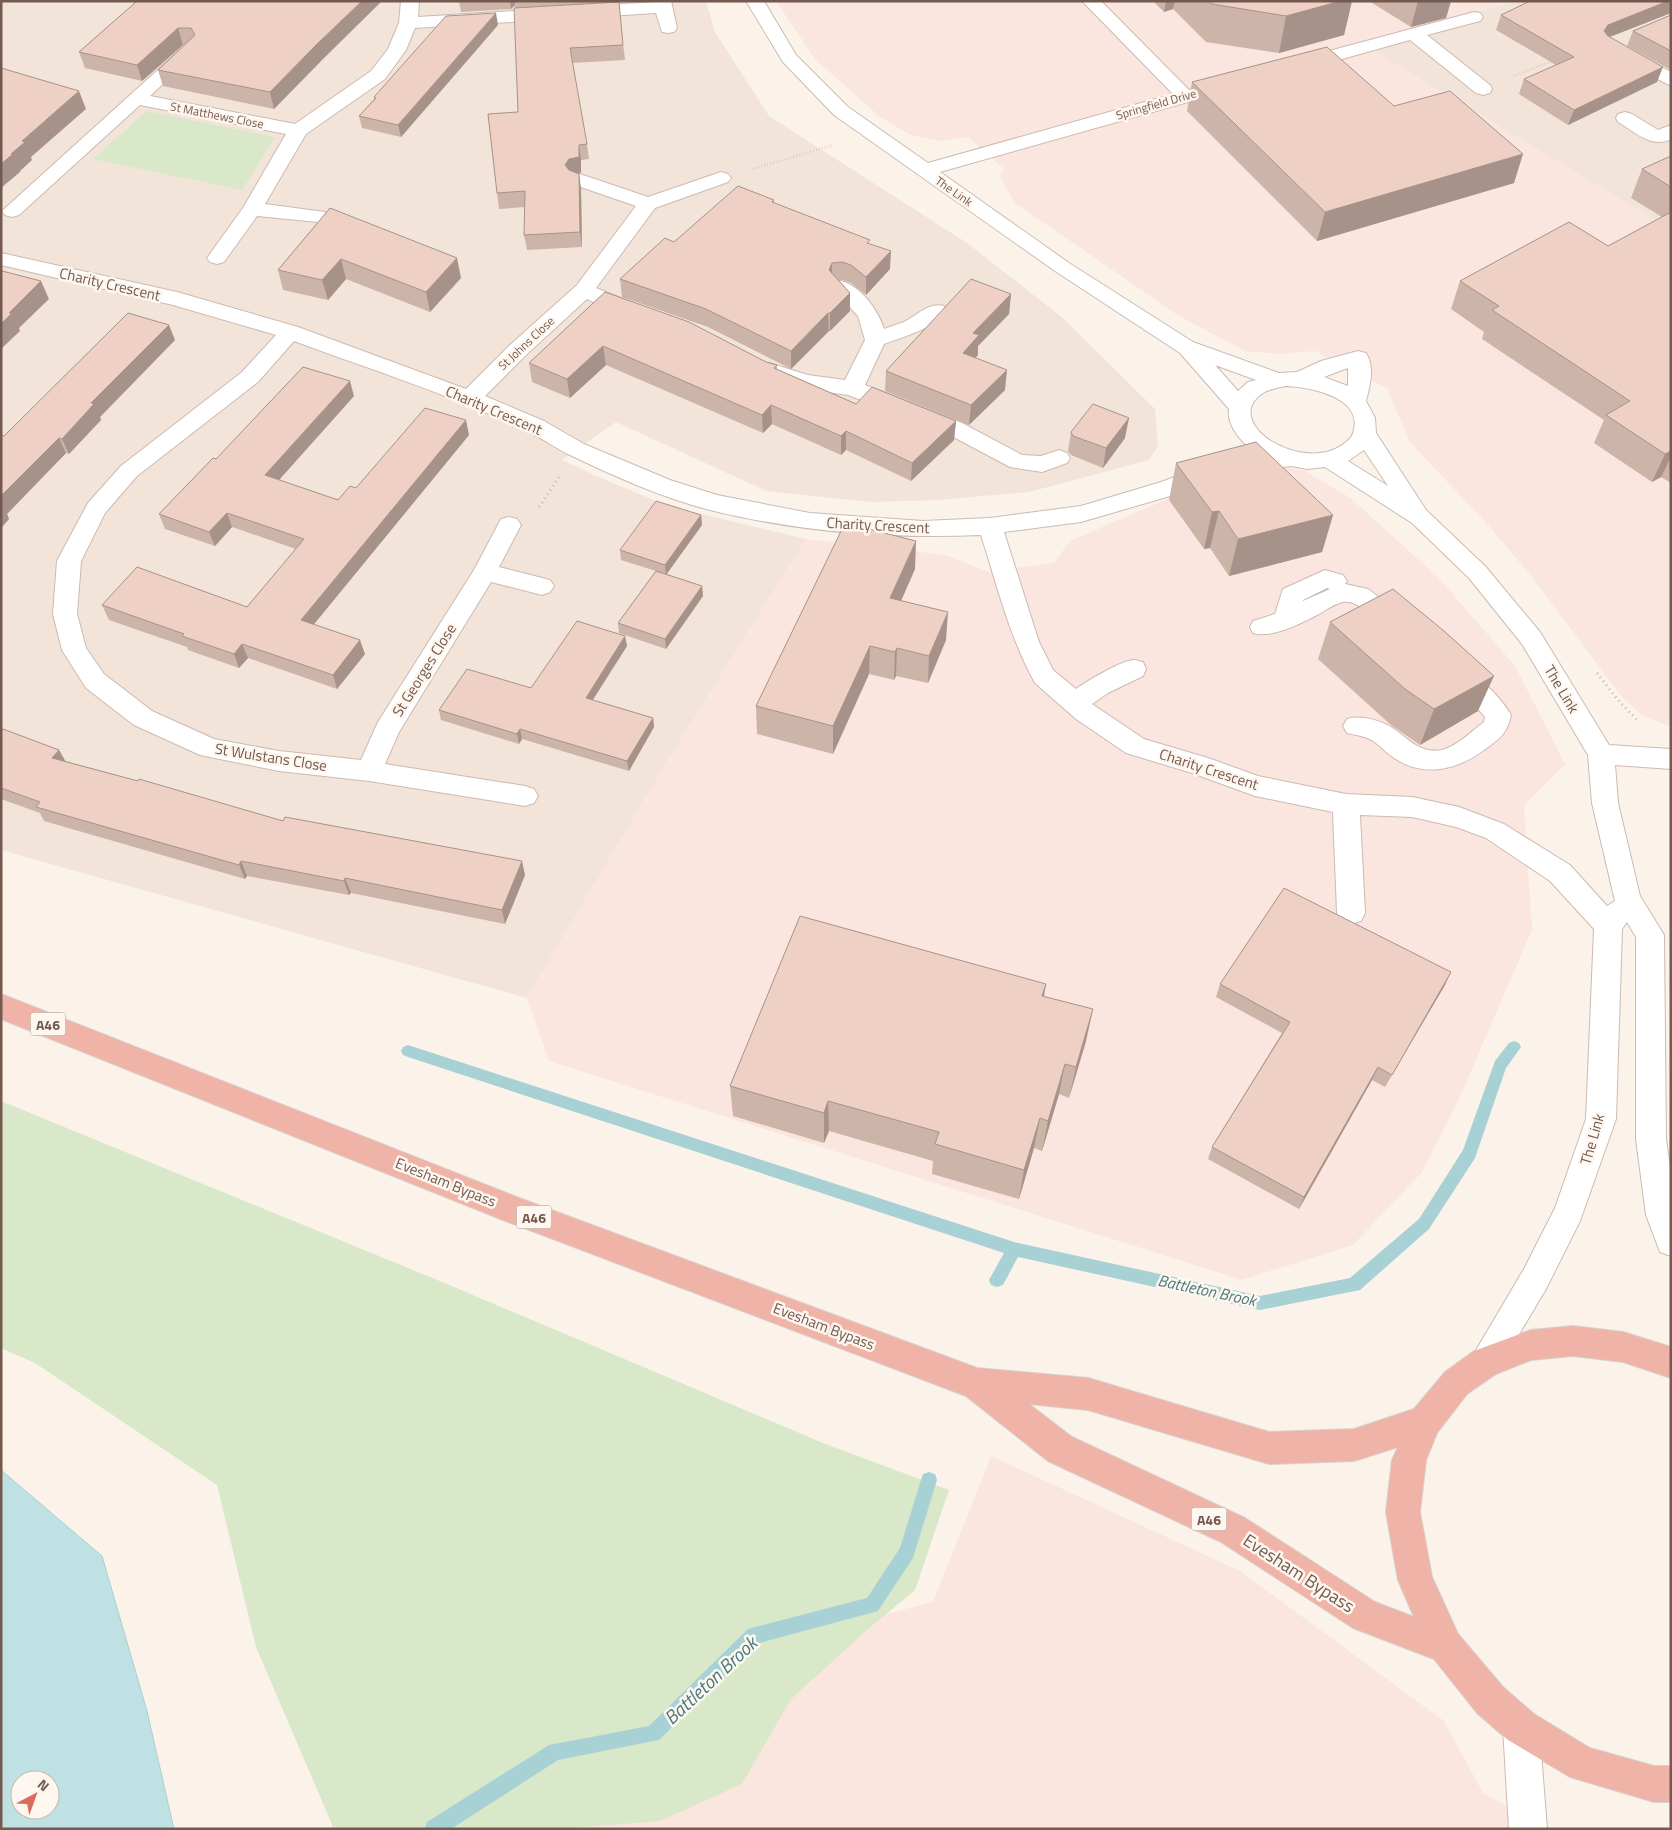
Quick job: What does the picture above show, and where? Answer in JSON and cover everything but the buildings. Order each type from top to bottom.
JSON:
[{"type":"highway","name":"Evesham Bypass","points":[[1,1006],[514,1210],[977,1384],[1088,1394],[1269,1448],[1354,1445],[1425,1422]]},
{"type":"highway","points":[[1671,1363],[1623,1347],[1573,1341],[1531,1345],[1485,1362],[1456,1383],[1425,1422],[1409,1460],[1403,1512],[1415,1580],[1446,1646],[1490,1700],[1521,1727],[1583,1764],[1654,1784],[1671,1784]]},
{"type":"highway","name":"Evesham Bypass","points":[[977,1384],[1060,1449],[1233,1530],[1365,1616],[1446,1646]]},
{"type":"street","points":[[217,258],[252,209],[298,130],[378,74],[397,50],[408,23],[410,1]]},
{"type":"street","name":"The Link","points":[[755,1],[789,58],[840,111],[1062,266],[1185,347],[1277,380]]},
{"type":"street","points":[[1091,1],[1185,96]]},
{"type":"street","points":[[408,23],[662,4],[668,28]]},
{"type":"street","points":[[1279,70],[1474,17]]},
{"type":"street","points":[[1414,34],[1483,89]]},
{"type":"street","points":[[1609,46],[1671,80]]},
{"type":"street","points":[[12,211],[190,50]]},
{"type":"street","name":"Springfield Drive","points":[[925,170],[1240,81]]},
{"type":"street","name":"St Matthews Close","points":[[136,99],[298,130]]},
{"type":"street","points":[[1625,118],[1658,138],[1671,131]]},
{"type":"street","points":[[579,180],[648,204],[721,178]]},
{"type":"street","name":"St Johns Close","points":[[470,398],[518,350],[584,290],[648,204]]},
{"type":"street","points":[[252,209],[318,216]]},
{"type":"street","name":"Charity Crescent","points":[[1,259],[177,299],[290,332],[470,398],[536,426],[576,449],[662,486],[715,502],[794,518],[847,525],[923,529],[990,526],[1081,514],[1170,488],[1220,468],[1290,459]]},
{"type":"street","points":[[841,287],[863,307],[874,324],[876,340],[852,388]]},
{"type":"street","points":[[584,290],[622,307],[656,319]]},
{"type":"street","points":[[876,340],[912,326],[937,311]]},
{"type":"street","name":"St Wulstans Close","points":[[290,332],[250,377],[129,471],[96,509],[68,561],[65,614],[74,650],[95,681],[143,718],[209,748],[280,761],[369,771],[525,796]]},
{"type":"street","name":"The Link","points":[[1185,347],[1240,407]]},
{"type":"street","points":[[1301,379],[1329,366],[1358,358],[1360,382],[1355,402]]},
{"type":"street","points":[[751,361],[776,374],[806,382],[852,388],[954,428],[1018,462],[1042,464],[1059,458]]},
{"type":"street","name":"The Link","points":[[1246,432],[1240,420],[1240,407],[1250,392],[1259,386],[1277,380],[1301,379],[1332,386],[1345,393],[1355,402],[1366,424],[1364,434],[1420,517]]},
{"type":"street","points":[[1220,468],[1246,432],[1260,446],[1290,459],[1310,461],[1329,459],[1345,454],[1359,443],[1364,434]]},
{"type":"street","name":"The Link","points":[[1329,459],[1420,517],[1477,572],[1532,638],[1601,754],[1606,803],[1627,899],[1650,935],[1651,1139],[1661,1215],[1671,1242]]},
{"type":"street","name":"St Georges Close","points":[[369,771],[387,729],[485,572],[509,525]]},
{"type":"street","name":"Charity Crescent","points":[[990,526],[1027,642],[1044,676],[1075,703],[1135,746],[1199,765],[1255,786],[1346,804],[1412,807],[1459,817],[1496,831],[1560,873],[1608,926]]},
{"type":"street","points":[[485,572],[542,586]]},
{"type":"street","points":[[1262,627],[1286,619],[1344,592],[1359,595],[1418,641]]},
{"type":"street","points":[[1356,726],[1380,733],[1405,753],[1429,762],[1444,760],[1464,750],[1496,727],[1498,715],[1485,699],[1440,660]]},
{"type":"street","points":[[1075,703],[1098,686],[1134,669]]},
{"type":"street","points":[[1601,754],[1671,759]]},
{"type":"street","points":[[1346,804],[1351,913]]},
{"type":"street","points":[[1608,926],[1627,899]]},
{"type":"street","name":"The Link","points":[[1485,1362],[1535,1279],[1569,1211],[1601,1119],[1608,926]]},
{"type":"street","points":[[1521,1727],[1528,1829]]},
{"type":"path","points":[[1483,89],[1552,61],[1609,46]]},
{"type":"path","points":[[721,178],[870,132]]},
{"type":"path","points":[[509,525],[530,521],[576,449]]},
{"type":"shaded area","points":[[1,1],[706,1],[715,32],[769,116],[967,243],[1063,318],[1155,409],[1158,446],[1149,460],[1029,492],[937,500],[871,502],[766,491],[616,422],[562,460],[668,506],[806,539],[663,768],[527,998],[1,850]]},
{"type":"shaded area","points":[[776,1],[1513,1],[1371,49],[1671,230],[1671,727],[1643,716],[1623,698],[1536,582],[1489,526],[1409,441],[1387,388],[1315,351],[1277,354],[1245,351],[1179,316],[1014,202],[1000,176],[1004,169],[968,137],[940,141],[911,135],[880,117],[815,59]]},
{"type":"shaded area","points":[[1513,1],[1671,1],[1671,230],[1371,49]]},
{"type":"shaded area","points":[[1262,464],[1305,471],[1349,497],[1438,577],[1515,666],[1565,764],[1524,805],[1532,930],[1458,1101],[1422,1172],[1353,1245],[1242,1280],[549,1061],[527,998],[663,768],[806,539],[946,555],[988,572],[1054,563],[1070,541],[1165,500]]},
{"type":"shaded area","points":[[991,1456],[1240,1571],[1444,1721],[1483,1793],[1547,1829],[331,1829],[333,1824],[446,1727],[933,1602]]},
{"type":"green space","points":[[147,111],[275,137],[242,190],[93,159]]},
{"type":"green space","points":[[1,1101],[447,1284],[823,1443],[949,1490],[915,1590],[868,1629],[791,1699],[742,1784],[660,1821],[559,1829],[334,1829],[256,1647],[217,1485],[35,1363],[1,1348]]},
{"type":"water","points":[[1,1470],[102,1556],[147,1711],[174,1829],[1,1829]]},
{"type":"waterway","name":"Battleton Brook","points":[[1014,1249],[1260,1303],[1354,1285],[1424,1224],[1470,1153],[1500,1065],[1514,1047]]},
{"type":"waterway","points":[[408,1051],[1014,1249]]},
{"type":"waterway","name":"Battleton Brook","points":[[997,1280],[1014,1249]]},
{"type":"waterway","name":"Battleton Brook","points":[[434,1829],[555,1751],[653,1734],[754,1635],[872,1605],[907,1552],[929,1480]]}]
